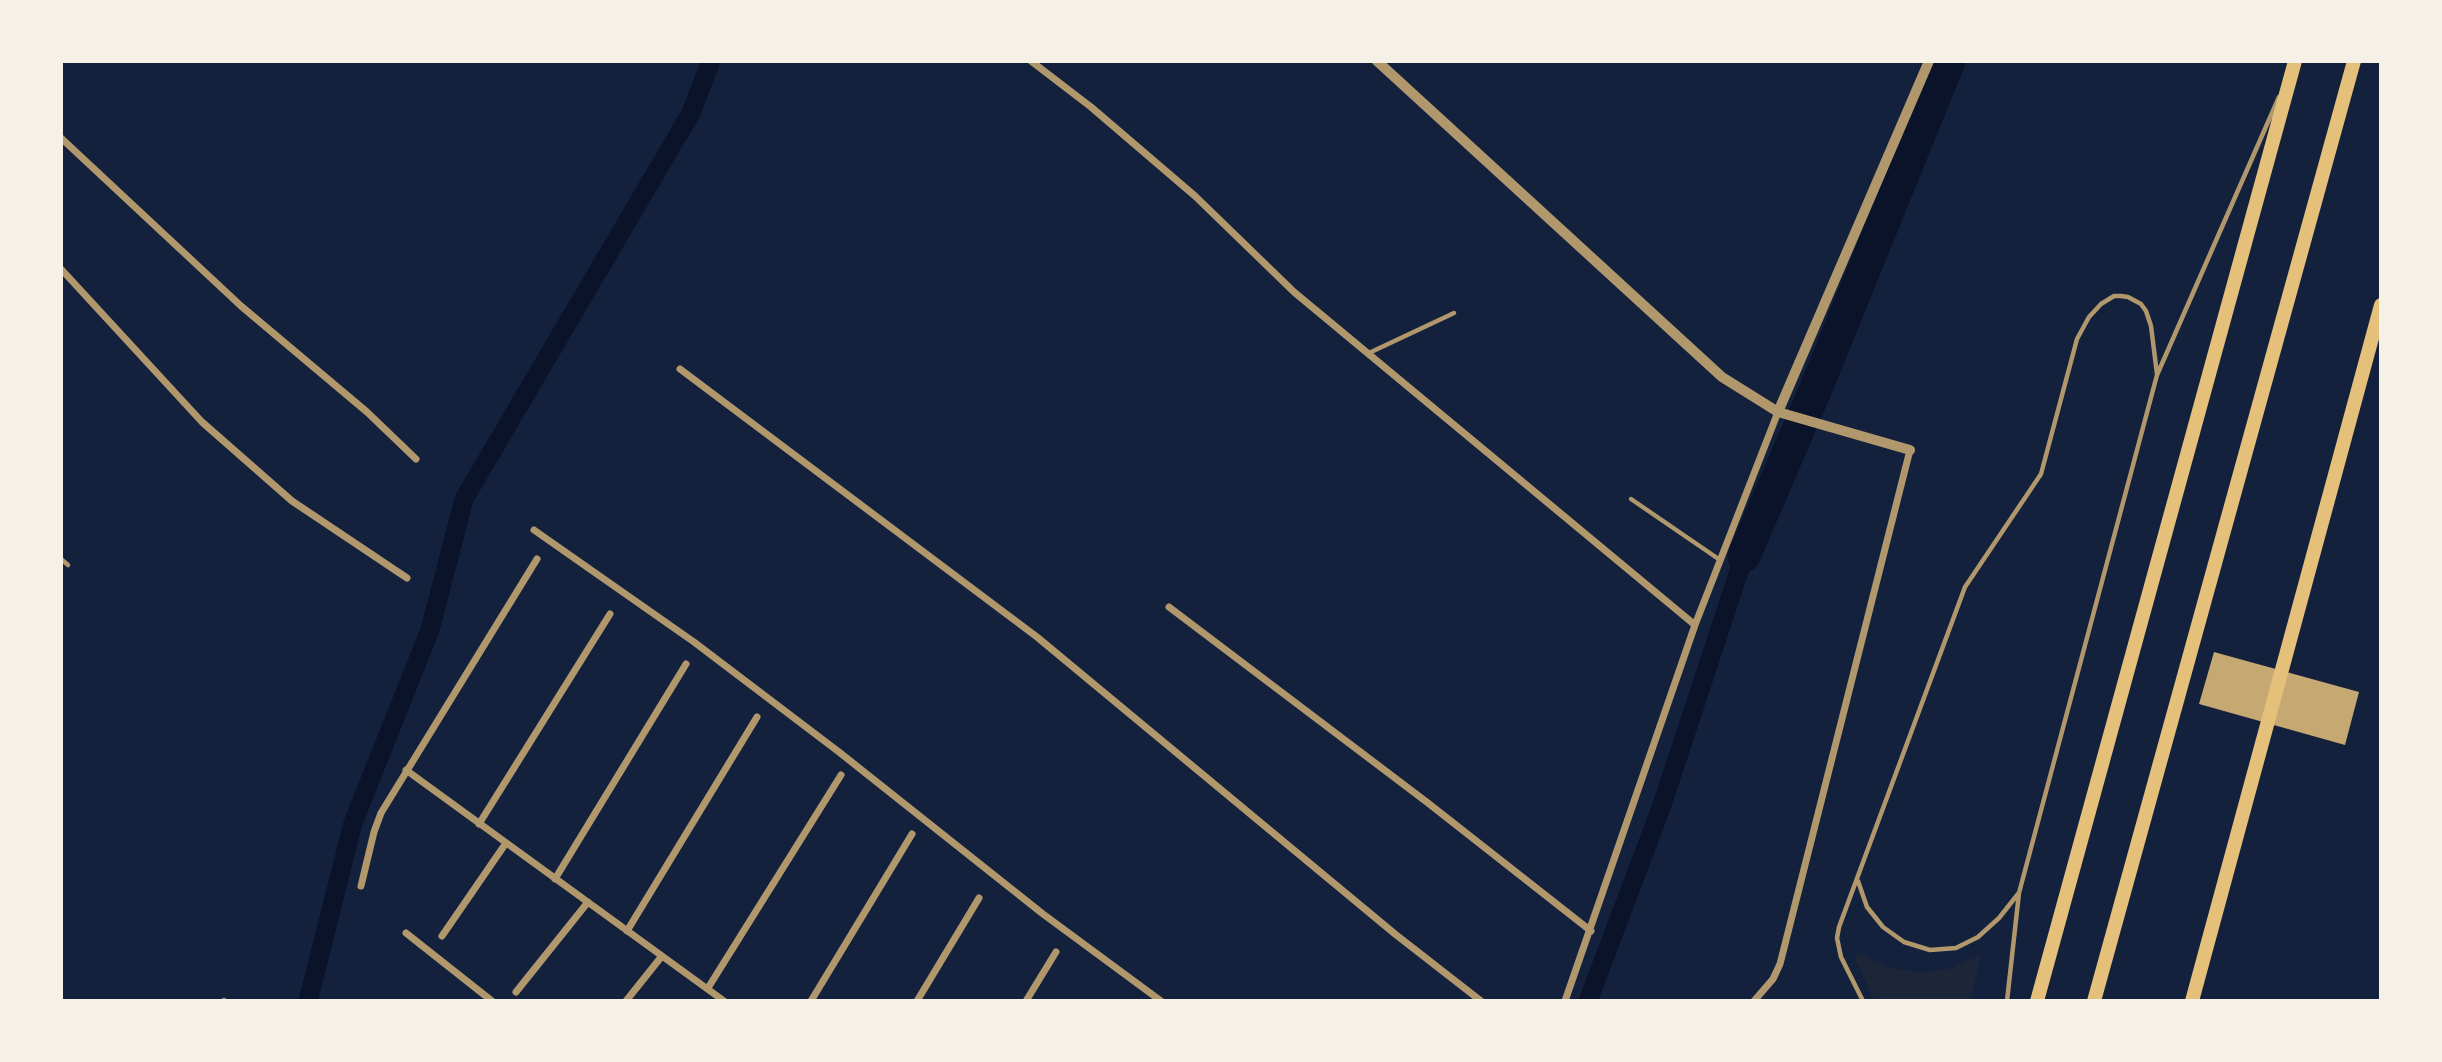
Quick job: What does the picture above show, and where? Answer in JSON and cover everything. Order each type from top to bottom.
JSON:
[{"type":"highway","points":[[2037,1001],[2295,61]]},
{"type":"highway","points":[[2094,1001],[2354,61]]},
{"type":"highway","points":[[2192,1001],[2381,304]]},
{"type":"street","points":[[1031,61],[1091,107],[1195,196],[1294,292],[1695,625]]},
{"type":"street","points":[[1377,61],[1722,377],[1778,412],[1910,450],[1780,964],[1773,979],[1754,1001]]},
{"type":"street","points":[[1566,1001],[1695,625],[1720,560],[1778,412],[1929,61]]},
{"type":"street","points":[[61,138],[241,306],[367,412],[416,460]]},
{"type":"street","points":[[61,270],[202,422],[292,501],[407,578]]},
{"type":"street","points":[[680,369],[1037,637],[1395,934],[1482,1001]]},
{"type":"street","points":[[534,530],[694,642],[839,752],[1043,914],[1161,1001]]},
{"type":"street","points":[[361,886],[381,813],[537,559]]},
{"type":"street","points":[[1169,607],[1428,803],[1591,931]]},
{"type":"street","points":[[479,824],[610,614]]},
{"type":"street","points":[[555,878],[686,664]]},
{"type":"street","points":[[627,931],[757,717]]},
{"type":"street","points":[[406,770],[724,1001]]},
{"type":"street","points":[[708,988],[841,775]]},
{"type":"street","points":[[811,1001],[912,834]]},
{"type":"street","points":[[442,936],[506,843]]},
{"type":"street","points":[[917,1001],[979,898]]},
{"type":"street","points":[[516,992],[588,902]]},
{"type":"street","points":[[406,933],[492,1001]]},
{"type":"street","points":[[1026,1001],[1056,952]]},
{"type":"street","points":[[626,1001],[662,956]]},
{"type":"lane","points":[[2007,1001],[2019,893],[2157,375],[2295,61]]},
{"type":"lane","points":[[1864,1001],[1841,957],[1837,939],[1839,927],[1965,587],[2041,474],[2077,339],[2089,317],[2107,300],[2114,296],[2128,297],[2141,304],[2146,311],[2151,326],[2157,375]]},
{"type":"lane","points":[[1368,354],[1454,313]]},
{"type":"lane","points":[[1631,499],[1720,560]]},
{"type":"lane","points":[[61,559],[68,565]]},
{"type":"lane","points":[[1858,881],[1867,907],[1883,927],[1904,942],[1930,950],[1956,948],[1978,937],[1999,918],[2019,893]]},
{"type":"shaded area","points":[[1857,953],[1888,967],[1922,973],[1952,968],[1981,955],[1970,1001],[1875,1001],[1855,959]]},
{"type":"building","points":[[2214,652],[2359,692],[2345,745],[2199,704]]},
{"type":"waterway","points":[[308,1001],[353,823],[430,630],[464,499],[691,113],[711,61]]},
{"type":"waterway","points":[[1744,556],[1814,393],[1949,61]]},
{"type":"waterway","points":[[1588,1001],[1661,808],[1744,556]]}]
